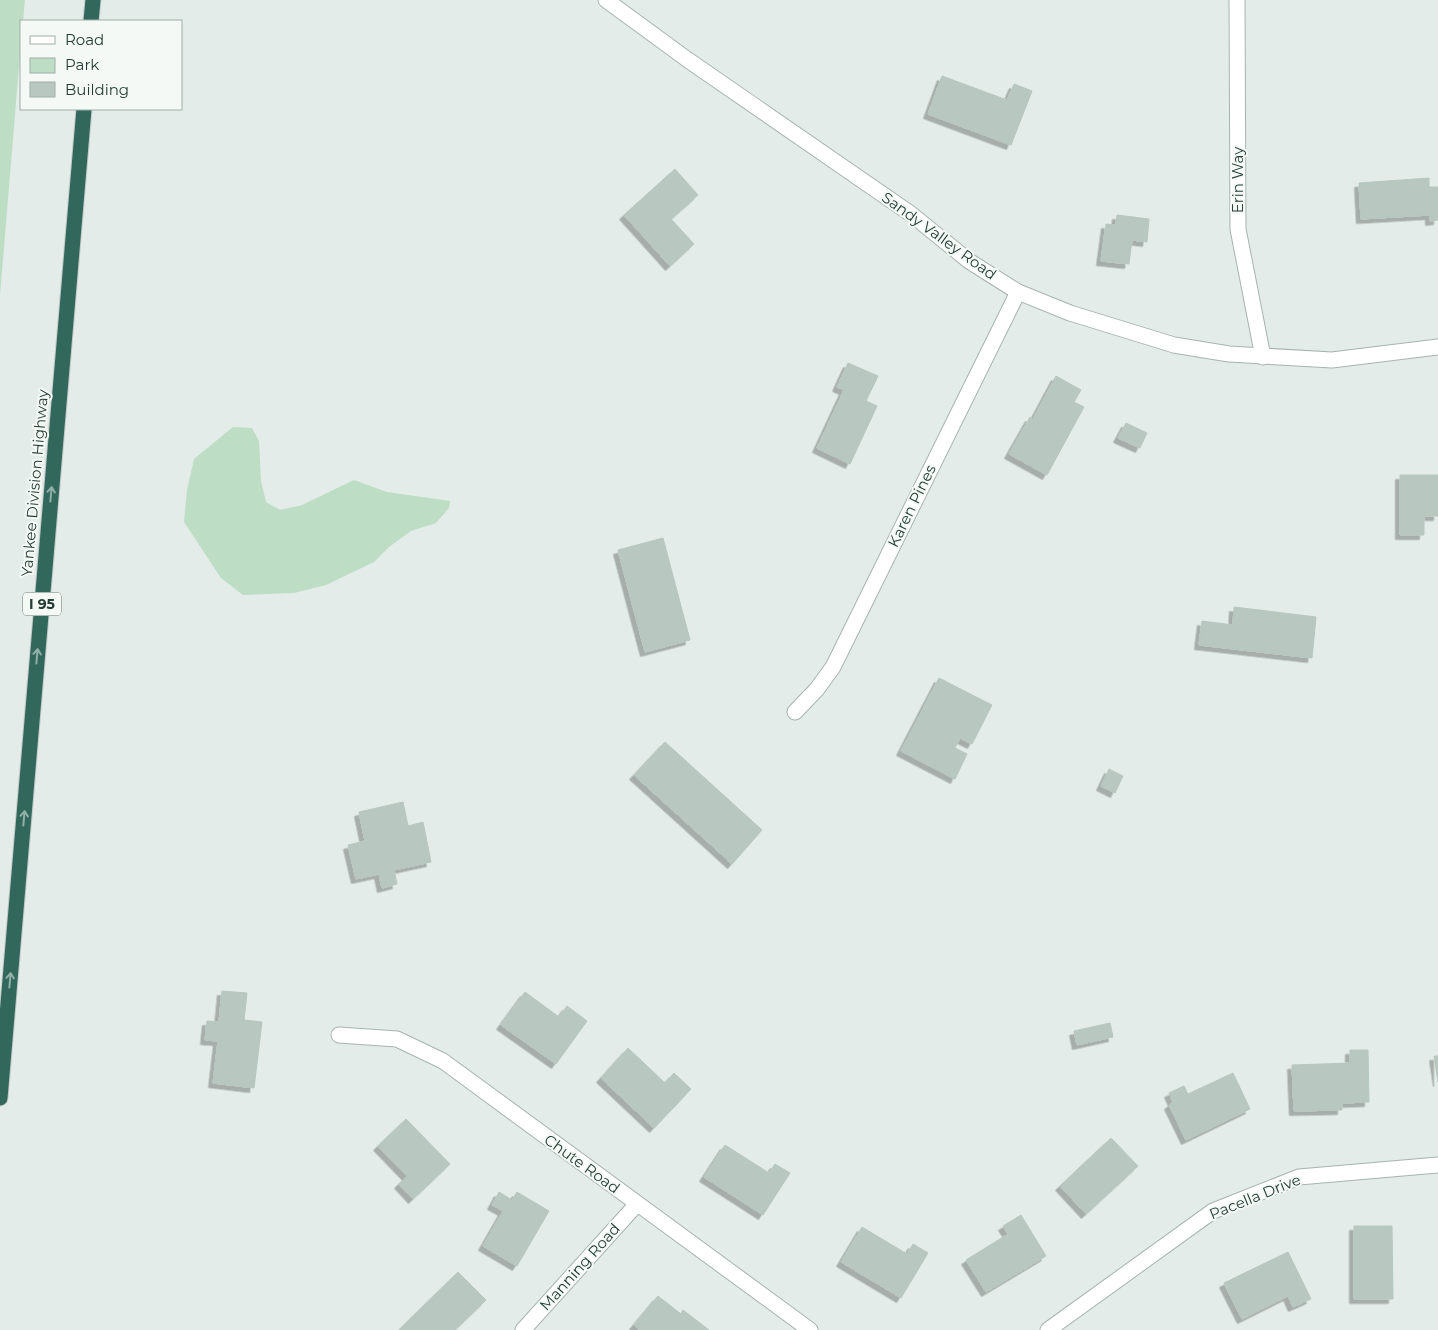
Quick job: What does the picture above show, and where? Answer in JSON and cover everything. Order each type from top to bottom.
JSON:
[{"type":"highway","points":[[91,20],[93,0]]},
{"type":"highway","name":"Yankee Division Highway","points":[[0,1098],[84,110]]},
{"type":"street","name":"Sandy Valley Road","points":[[606,0],[688,60],[911,214],[969,261],[1018,292],[1070,313],[1174,345],[1229,354],[1332,360],[1438,348]]},
{"type":"street","name":"Erin Way","points":[[1237,0],[1238,229],[1263,357]]},
{"type":"street","name":"Karen Pines","points":[[795,712],[817,689],[833,667],[1018,292]]},
{"type":"street","name":"Chute Road","points":[[339,1035],[397,1039],[443,1061],[810,1330]]},
{"type":"street","name":"Pacella Drive","points":[[1048,1330],[1212,1211],[1298,1176],[1438,1165]]},
{"type":"street","name":"Manning Road","points":[[523,1330],[636,1204]]},
{"type":"green space","points":[[0,0],[25,0],[23,20],[20,20],[20,54],[0,295]]},
{"type":"green space","points":[[233,427],[252,428],[259,441],[261,481],[266,502],[280,510],[302,505],[354,480],[387,492],[450,501],[449,508],[436,523],[411,531],[389,547],[374,562],[326,585],[294,593],[243,595],[221,578],[184,522],[187,490],[194,459]]},
{"type":"building","points":[[942,76],[1007,100],[1014,84],[1032,91],[1011,145],[928,114]]},
{"type":"building","points":[[675,169],[698,195],[671,219],[694,244],[670,266],[624,215]]},
{"type":"building","points":[[1429,178],[1429,187],[1438,187],[1438,220],[1430,221],[1430,215],[1361,219],[1359,183]]},
{"type":"building","points":[[1117,215],[1149,219],[1147,242],[1132,240],[1129,264],[1101,261],[1106,224],[1116,225]]},
{"type":"building","points":[[848,363],[878,376],[866,401],[877,406],[850,464],[817,448],[844,390],[837,387]]},
{"type":"building","points":[[1056,376],[1081,390],[1074,402],[1084,407],[1047,475],[1009,454],[1030,417],[1033,419]]},
{"type":"building","points":[[1126,423],[1147,433],[1140,448],[1118,438]]},
{"type":"building","points":[[1400,475],[1438,475],[1438,516],[1424,516],[1424,535],[1400,535]]},
{"type":"building","points":[[663,538],[690,640],[645,652],[618,550]]},
{"type":"building","points":[[1234,607],[1316,617],[1312,658],[1199,645],[1202,621],[1233,625]]},
{"type":"building","points":[[939,678],[992,705],[972,744],[960,738],[955,748],[967,754],[955,779],[901,751]]},
{"type":"building","points":[[665,742],[762,830],[732,864],[634,775]]},
{"type":"building","points":[[1109,769],[1123,776],[1115,793],[1101,786]]},
{"type":"building","points":[[403,802],[408,826],[423,822],[431,862],[394,870],[397,884],[382,888],[379,874],[356,879],[348,845],[365,841],[359,812]]},
{"type":"building","points":[[222,991],[247,993],[244,1020],[262,1022],[254,1088],[213,1083],[218,1041],[205,1040],[207,1021],[219,1022]]},
{"type":"building","points":[[525,992],[559,1017],[567,1006],[587,1021],[556,1064],[501,1025]]},
{"type":"building","points":[[1110,1023],[1113,1037],[1077,1045],[1074,1031]]},
{"type":"building","points":[[628,1048],[665,1083],[674,1073],[691,1089],[654,1128],[601,1078]]},
{"type":"building","points":[[1350,1050],[1368,1050],[1369,1102],[1342,1103],[1342,1110],[1294,1111],[1292,1065],[1350,1063]]},
{"type":"building","points":[[1434,1056],[1438,1056],[1438,1082]]},
{"type":"building","points":[[1233,1073],[1250,1109],[1186,1140],[1169,1105],[1173,1102],[1169,1093],[1184,1086],[1188,1094]]},
{"type":"building","points":[[406,1119],[450,1164],[413,1199],[399,1184],[407,1176],[378,1146]]},
{"type":"building","points":[[1111,1138],[1138,1166],[1086,1214],[1060,1186]]},
{"type":"building","points":[[725,1145],[769,1173],[775,1164],[790,1173],[763,1215],[704,1177]]},
{"type":"building","points":[[499,1192],[512,1200],[517,1192],[549,1211],[517,1266],[483,1246],[503,1211],[492,1205]]},
{"type":"building","points":[[1021,1215],[1046,1256],[986,1292],[966,1260],[1008,1234],[1003,1226]]},
{"type":"building","points":[[1354,1226],[1392,1226],[1393,1299],[1354,1299]]},
{"type":"building","points":[[862,1227],[907,1254],[913,1244],[928,1253],[901,1298],[841,1262]]},
{"type":"building","points":[[1288,1252],[1311,1299],[1293,1307],[1288,1296],[1242,1319],[1224,1283]]},
{"type":"building","points":[[458,1272],[486,1300],[455,1330],[399,1330]]},
{"type":"building","points":[[658,1296],[681,1314],[683,1310],[709,1330],[640,1330],[634,1325]]}]
